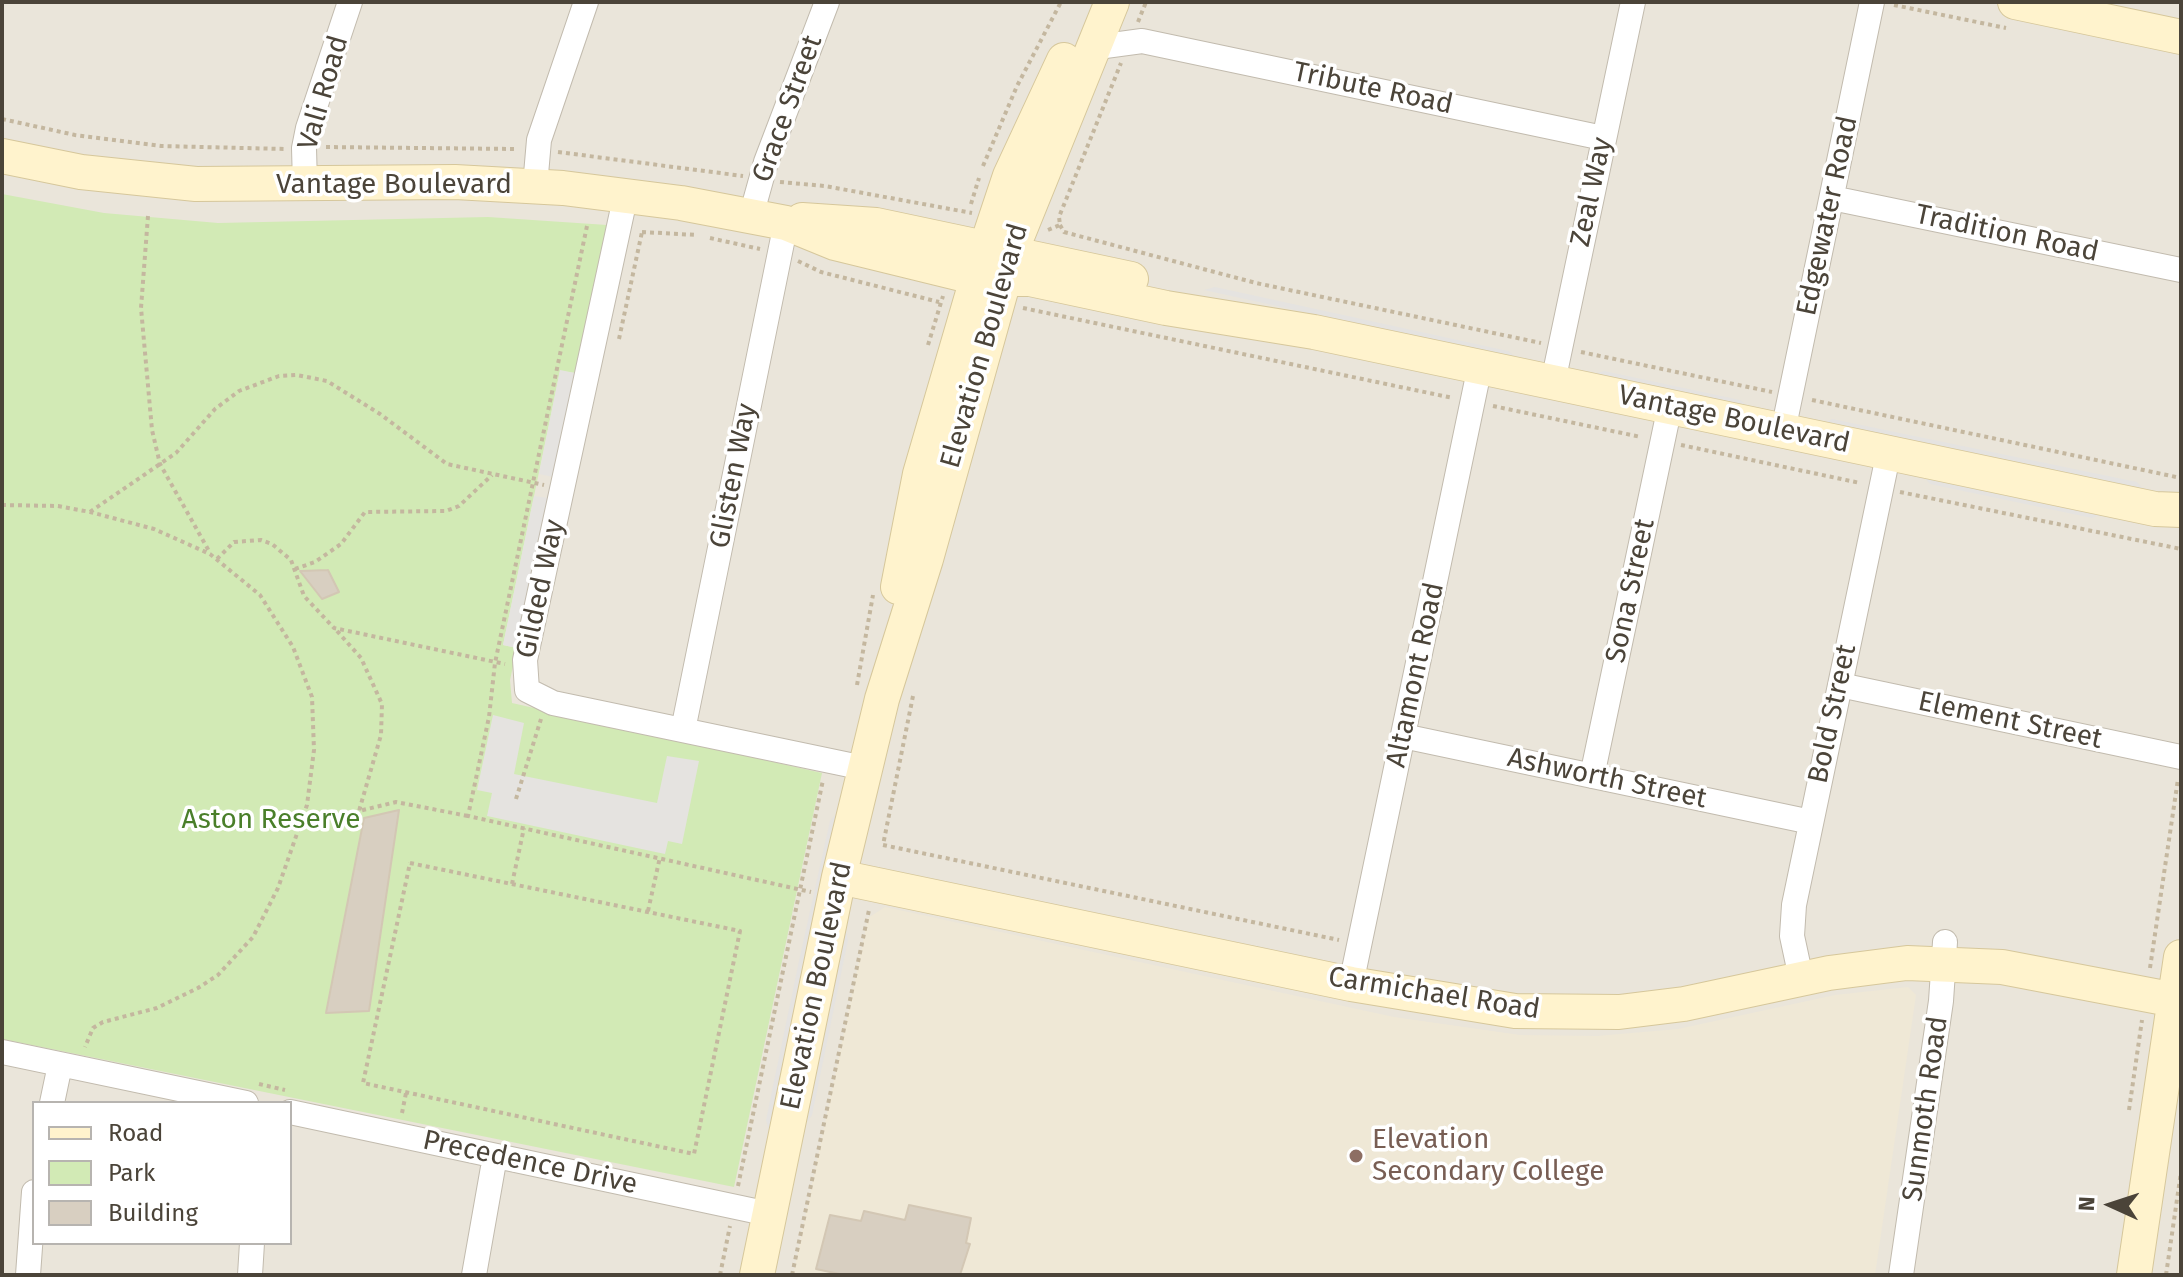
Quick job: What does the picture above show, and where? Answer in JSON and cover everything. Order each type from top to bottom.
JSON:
[{"type":"street","name":"Vali Road","points":[[305,184],[304,148],[308,128],[350,2]]},
{"type":"street","points":[[535,186],[539,140],[586,2]]},
{"type":"street","name":"Grace Street","points":[[751,216],[766,162],[827,2]]},
{"type":"street","name":"Zeal Way","points":[[1553,382],[1633,2]]},
{"type":"street","name":"Edgewater Road","points":[[1783,431],[1872,2]]},
{"type":"street","points":[[2015,2],[2181,37]]},
{"type":"street","points":[[1105,3],[1114,19],[1142,41]]},
{"type":"street","name":"Elevation Boulevard","points":[[757,1275],[840,876],[882,699],[899,577],[917,488],[994,285],[1090,54],[1105,3]]},
{"type":"street","name":"Elevation Boulevard","points":[[994,285],[1025,141],[1105,3]]},
{"type":"street","points":[[1090,54],[1105,46],[1142,41]]},
{"type":"street","name":"Tribute Road","points":[[1142,41],[1603,138]]},
{"type":"street","name":"Vantage Boulevard","points":[[2,156],[138,179],[196,184],[411,181],[535,186],[626,194],[751,216],[782,238],[803,220],[876,225],[994,285],[1030,279],[1166,308],[1314,332],[1889,451],[2170,521]]},
{"type":"street","name":"Gilded Way","points":[[626,194],[523,667],[527,690],[544,701],[864,768]]},
{"type":"street","name":"Tradition Road","points":[[1832,198],[2181,270]]},
{"type":"street","name":"Glisten Way","points":[[683,730],[782,238]]},
{"type":"street","name":"Altamont Road","points":[[1353,974],[1480,366]]},
{"type":"street","name":"Sona Street","points":[[1592,776],[1670,406]]},
{"type":"street","name":"Bold Street","points":[[1799,969],[1791,925],[1889,451]]},
{"type":"street","name":"Element Street","points":[[1840,685],[2181,757]]},
{"type":"street","name":"Ashworth Street","points":[[1403,736],[1811,822]]},
{"type":"street","name":"Carmichael Road","points":[[840,876],[879,864],[1353,974],[1469,1006],[1565,1013],[1684,1004],[1799,969],[1907,963],[1945,953],[2036,973],[2178,979]]},
{"type":"street","name":"Sunmoth Road","points":[[1901,1275],[1945,953]]},
{"type":"street","points":[[2134,1275],[2178,979]]},
{"type":"street","points":[[2,1052],[236,1101]]},
{"type":"street","points":[[53,1101],[70,1067]]},
{"type":"street","name":"Precedence Drive","points":[[292,1112],[495,1156],[736,1196],[769,1214]]},
{"type":"street","points":[[474,1275],[495,1156]]},
{"type":"street","points":[[28,1275],[32,1220]]},
{"type":"street","points":[[250,1275],[252,1245]]},
{"type":"path","points":[[148,216],[141,308],[146,398],[160,464],[210,554]]},
{"type":"path","points":[[1060,225],[1064,232],[1256,283],[2181,478]]},
{"type":"path","points":[[468,816],[489,717],[495,663],[587,226]]},
{"type":"path","points":[[620,230],[782,238],[821,272],[915,294],[994,285]]},
{"type":"path","points":[[90,512],[176,453],[215,409],[239,391],[257,382],[297,375],[327,381],[346,392],[447,464],[561,489]]},
{"type":"path","points":[[1449,413],[1452,398]]},
{"type":"path","points":[[295,570],[341,544],[365,512],[446,511],[459,506],[492,475]]},
{"type":"path","points":[[2,505],[58,506],[90,512],[154,529],[210,554],[260,595],[305,672],[316,722],[307,805],[278,888],[253,937],[218,975],[178,999],[93,1028],[70,1067]]},
{"type":"path","points":[[2170,521],[2181,549]]},
{"type":"path","points":[[217,559],[234,542],[261,540],[283,550],[295,570],[304,596],[361,658],[382,704],[381,735],[359,811],[396,802],[660,857],[840,876]]},
{"type":"path","points":[[334,628],[523,667]]},
{"type":"path","points":[[792,1275],[915,684]]},
{"type":"path","points":[[516,799],[544,701]]},
{"type":"path","points":[[512,884],[524,828]]},
{"type":"path","points":[[648,911],[660,857]]},
{"type":"path","points":[[410,863],[512,884],[740,931],[694,1154],[363,1083],[410,863]]},
{"type":"path","points":[[879,864],[1338,941],[1342,925]]},
{"type":"path","points":[[2166,1275],[2181,1172]]},
{"type":"path","points":[[720,1275],[736,1196]]},
{"type":"shaded area","points":[[2,2],[2181,2],[2181,1275],[2,1275]]},
{"type":"shaded area","points":[[1215,287],[1508,351],[1518,359],[1204,290]]},
{"type":"shaded area","points":[[560,370],[575,373],[553,477],[539,474]]},
{"type":"shaded area","points":[[1604,371],[1740,400],[1750,408],[1591,375]]},
{"type":"shaded area","points":[[1832,419],[2137,482],[2144,490],[1823,424]]},
{"type":"shaded area","points":[[1923,476],[2104,514],[2092,518],[1930,484]]},
{"type":"shaded area","points":[[534,496],[548,498],[517,648],[503,645]]},
{"type":"shaded area","points":[[493,715],[524,723],[514,774],[657,803],[667,756],[699,761],[682,844],[668,841],[665,854],[487,816],[492,793],[477,790]]},
{"type":"shaded area","points":[[840,810],[770,1134],[766,1120],[799,961],[830,821]]},
{"type":"shaded area","name":"Elevation Secondary College","points":[[885,907],[1394,1017],[1520,1035],[1597,1036],[1678,1029],[1835,995],[1908,987],[1916,995],[1875,1275],[793,1275],[868,918]]},
{"type":"shaded area","points":[[845,924],[848,940],[812,1115],[803,1127]]},
{"type":"green space","name":"Aston Reserve","points":[[2,194],[104,213],[218,223],[488,217],[607,225],[594,297],[575,373],[560,371],[503,645],[517,648],[510,680],[512,703],[822,773],[734,1187],[2,1039]]},
{"type":"building","points":[[328,570],[339,592],[322,599],[300,571]]},
{"type":"building","points":[[399,810],[369,1011],[326,1013],[364,818]]},
{"type":"building","points":[[909,1205],[971,1218],[966,1243],[970,1244],[960,1275],[844,1275],[816,1269],[830,1215],[861,1221],[864,1211],[905,1220]]},
{"type":"place","name":"Elevation Secondary College","points":[[1356,1156]]}]
